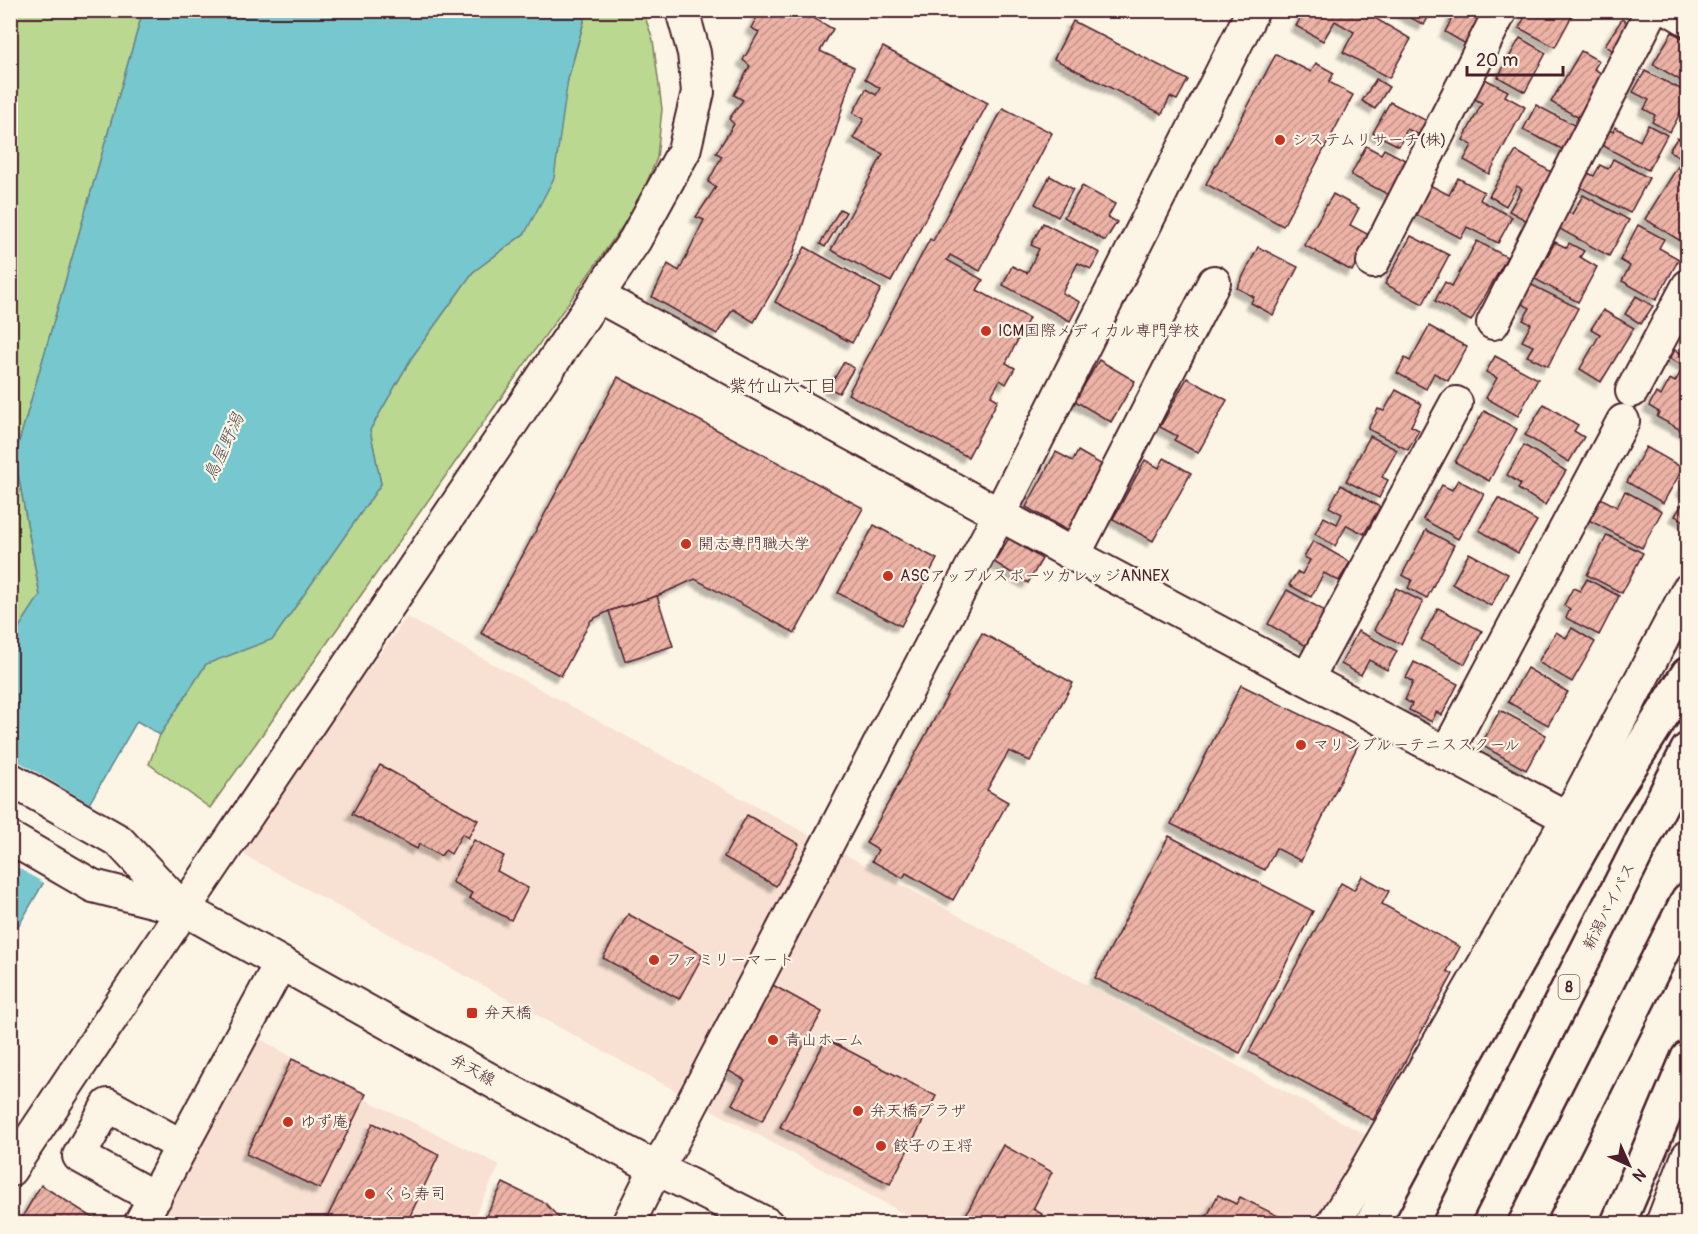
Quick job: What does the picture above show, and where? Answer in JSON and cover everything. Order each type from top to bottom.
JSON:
[{"type":"highway","points":[[1372,1224],[1609,799],[1688,674]]},
{"type":"highway","name":"新潟バイパス","points":[[1450,1224],[1688,750]]},
{"type":"highway","points":[[1525,1224],[1688,900]]},
{"type":"highway","points":[[1618,1224],[1688,1058]]},
{"type":"street","points":[[10,1170],[635,240],[684,151],[698,92],[694,52],[682,10]]},
{"type":"street","points":[[628,1224],[999,515],[1253,10]]},
{"type":"street","points":[[1373,262],[1501,10]]},
{"type":"street","points":[[1493,323],[1652,10]]},
{"type":"street","points":[[1671,10],[1688,20]]},
{"type":"street","points":[[1074,555],[1214,282]]},
{"type":"street","points":[[1632,391],[1688,286]]},
{"type":"street","points":[[598,296],[999,515],[1568,818]]},
{"type":"street","points":[[1307,680],[1456,403]]},
{"type":"street","points":[[1446,754],[1623,421]]},
{"type":"street","points":[[1333,1224],[1568,818],[1688,590]]},
{"type":"street","points":[[10,779],[119,842],[184,909]]},
{"type":"street","points":[[10,838],[93,886],[184,909]]},
{"type":"street","name":"弁天線","points":[[184,909],[501,1086],[767,1224]]},
{"type":"street","points":[[38,1129],[79,1155],[148,1210],[280,964]]},
{"type":"street","points":[[79,1155],[108,1105],[182,1146]]},
{"type":"street","points":[[1662,1224],[1688,1156]]},
{"type":"shaded area","points":[[407,617],[1368,1136],[1314,1223],[922,1223],[235,850]]},
{"type":"shaded area","points":[[255,1036],[369,1101],[500,1165],[471,1223],[160,1224]]},
{"type":"green space","points":[[11,11],[143,11],[15,456],[40,596],[11,640]]},
{"type":"green space","points":[[582,11],[643,11],[653,40],[662,109],[657,158],[637,206],[210,808],[149,764],[160,735],[206,664],[273,639],[381,484],[370,430],[412,357],[473,272],[525,233],[584,22]]},
{"type":"water","name":"鳥屋野潟","points":[[143,11],[583,11],[584,21],[568,79],[554,178],[525,233],[473,272],[412,357],[370,430],[381,484],[273,639],[206,664],[160,735],[137,721],[11,939],[11,640],[40,595],[15,456]]},
{"type":"pier","points":[[11,757],[92,805],[46,884],[11,864]]},
{"type":"building","points":[[761,10],[812,10],[810,16],[833,29],[820,51],[854,67],[835,133],[815,186],[793,256],[754,322],[733,309],[717,334],[652,297],[668,264],[679,271],[704,220],[696,217],[716,187],[708,182],[722,156],[716,153],[734,124],[729,119],[743,100],[734,95],[750,66],[743,60],[759,32],[751,28]]},
{"type":"building","points":[[1305,10],[1361,10],[1411,39],[1389,78],[1343,52],[1354,32],[1335,21],[1323,41],[1296,26]]},
{"type":"building","points":[[1397,10],[1432,10],[1424,25]]},
{"type":"building","points":[[1456,10],[1484,10],[1466,44],[1445,32]]},
{"type":"building","points":[[1529,10],[1575,10],[1555,47],[1519,28]]},
{"type":"building","points":[[1622,19],[1634,27],[1616,53],[1605,45]]},
{"type":"building","points":[[1073,21],[1188,80],[1177,100],[1170,97],[1162,114],[1054,59]]},
{"type":"building","points":[[1672,32],[1688,41],[1688,85],[1653,64]]},
{"type":"building","points":[[1520,38],[1546,53],[1525,92],[1498,77]]},
{"type":"building","points":[[883,47],[988,103],[891,282],[831,250],[883,154],[853,138],[864,119],[853,113],[866,89],[876,95],[880,88],[865,79]]},
{"type":"building","points":[[1581,51],[1599,61],[1594,69],[1606,76],[1581,119],[1551,102]]},
{"type":"building","name":"システムリサーチ(株)","points":[[1276,54],[1311,72],[1316,63],[1334,73],[1329,82],[1353,95],[1283,226],[1206,184]]},
{"type":"building","points":[[1645,71],[1688,93],[1688,99],[1670,132],[1652,122],[1655,115],[1644,109],[1649,100],[1633,92]]},
{"type":"building","points":[[1483,78],[1508,91],[1505,96],[1525,107],[1489,174],[1464,160],[1472,145],[1463,140],[1482,103],[1473,98]]},
{"type":"building","points":[[1376,79],[1389,87],[1375,109],[1362,101]]},
{"type":"building","points":[[1390,102],[1429,122],[1422,136],[1407,129],[1399,146],[1373,133]]},
{"type":"building","points":[[1536,105],[1576,126],[1564,150],[1523,130]]},
{"type":"building","points":[[1003,108],[1052,133],[980,271],[950,255],[947,260],[983,280],[977,290],[1029,318],[1006,363],[1015,368],[1006,384],[1000,380],[991,396],[998,400],[968,457],[848,394],[930,239],[933,241]]},
{"type":"building","points":[[1648,125],[1667,135],[1648,170],[1598,143],[1606,128],[1613,132],[1615,127],[1640,141]]},
{"type":"building","points":[[1677,138],[1688,143],[1688,161],[1669,151]]},
{"type":"building","points":[[1366,146],[1381,154],[1384,149],[1407,161],[1389,195],[1351,175]]},
{"type":"building","points":[[1516,151],[1553,173],[1537,199],[1543,202],[1531,223],[1509,211],[1522,189],[1517,186],[1506,206],[1489,196]]},
{"type":"building","points":[[1613,159],[1649,178],[1630,213],[1580,187],[1588,173],[1594,176],[1600,165],[1608,169]]},
{"type":"building","points":[[1682,160],[1688,164],[1687,245],[1645,219]]},
{"type":"building","points":[[1050,176],[1073,189],[1058,217],[1035,204]]},
{"type":"building","points":[[1458,178],[1484,192],[1480,200],[1512,217],[1498,243],[1467,227],[1461,238],[1413,213],[1428,184],[1449,195]]},
{"type":"building","points":[[1082,186],[1115,204],[1108,217],[1117,222],[1105,241],[1064,217]]},
{"type":"building","points":[[1333,194],[1359,208],[1350,225],[1371,236],[1352,271],[1304,245]]},
{"type":"building","points":[[1583,195],[1629,220],[1609,256],[1558,228],[1567,212],[1572,214]]},
{"type":"building","points":[[840,209],[846,212],[825,247],[820,244]]},
{"type":"building","points":[[1043,223],[1100,253],[1091,269],[1078,263],[1062,293],[1080,302],[1070,321],[1003,285],[1012,266],[1027,273],[1039,249],[1031,245]]},
{"type":"building","points":[[1638,225],[1664,239],[1659,248],[1679,259],[1656,300],[1622,281],[1630,266],[1620,260]]},
{"type":"building","points":[[1411,236],[1449,255],[1423,304],[1385,284]]},
{"type":"building","points":[[1477,241],[1507,257],[1471,321],[1435,301],[1445,282],[1452,286]]},
{"type":"building","points":[[1555,242],[1567,248],[1569,243],[1584,251],[1580,257],[1597,267],[1578,302],[1535,279]]},
{"type":"building","points":[[805,247],[881,289],[852,343],[775,302]]},
{"type":"building","points":[[1258,247],[1298,267],[1273,315],[1251,303],[1254,297],[1237,288]]},
{"type":"building","points":[[1528,283],[1578,308],[1548,366],[1527,356],[1533,346],[1522,341],[1531,324],[1523,320],[1530,308],[1518,302]]},
{"type":"building","points":[[1636,296],[1653,306],[1641,324],[1625,314]]},
{"type":"building","points":[[1603,310],[1634,328],[1601,382],[1580,369],[1600,334],[1591,329]]},
{"type":"building","points":[[1429,326],[1467,347],[1448,381],[1434,373],[1426,389],[1397,373],[1405,358],[1410,361]]},
{"type":"building","points":[[1675,350],[1688,357],[1688,368],[1670,359]]},
{"type":"building","points":[[1495,356],[1538,379],[1518,416],[1486,398],[1497,378],[1486,372]]},
{"type":"building","points":[[1099,360],[1135,381],[1111,422],[1075,401]]},
{"type":"building","points":[[844,362],[854,368],[839,393],[829,388]]},
{"type":"building","points":[[1681,371],[1688,375],[1688,434],[1657,417],[1659,412],[1649,406],[1656,393],[1661,396],[1670,379],[1675,382]]},
{"type":"building","name":"開志専門職大学","points":[[618,377],[863,508],[795,633],[695,579],[657,596],[609,611],[591,620],[561,676],[481,633]]},
{"type":"building","points":[[1187,378],[1227,400],[1198,453],[1174,440],[1177,436],[1160,427]]},
{"type":"building","points":[[1396,390],[1422,404],[1411,426],[1419,430],[1408,450],[1368,429],[1378,409],[1384,411]]},
{"type":"building","points":[[1544,404],[1578,425],[1574,431],[1584,437],[1569,462],[1525,435]]},
{"type":"building","points":[[1484,411],[1517,429],[1489,481],[1455,462]]},
{"type":"building","points":[[1370,436],[1397,450],[1382,477],[1388,480],[1379,498],[1346,481]]},
{"type":"building","points":[[1524,445],[1566,471],[1545,505],[1518,489],[1521,484],[1507,475]]},
{"type":"building","points":[[1646,447],[1683,468],[1663,503],[1627,482]]},
{"type":"building","points":[[1078,451],[1106,467],[1070,532],[1026,507],[1056,452],[1073,461]]},
{"type":"building","points":[[1164,458],[1191,473],[1153,541],[1113,519],[1145,460],[1159,468]]},
{"type":"building","points":[[1688,479],[1688,494],[1681,490]]},
{"type":"building","points":[[1458,480],[1484,494],[1458,539],[1423,519],[1442,485],[1452,490]]},
{"type":"building","points":[[1341,485],[1380,507],[1364,534],[1347,525],[1335,546],[1315,534],[1324,517],[1337,524],[1342,514],[1329,507]]},
{"type":"building","points":[[1625,491],[1662,511],[1642,548],[1585,518],[1597,496],[1617,507]]},
{"type":"building","points":[[1498,498],[1537,521],[1518,553],[1479,530]]},
{"type":"building","points":[[1682,504],[1688,507],[1688,523],[1675,516]]},
{"type":"building","name":"ASCアップルスポーツカレッジANNEX","points":[[874,525],[937,559],[901,626],[838,593]]},
{"type":"building","points":[[1426,530],[1454,545],[1427,598],[1408,588],[1412,580],[1402,575]]},
{"type":"building","points":[[1607,535],[1643,553],[1622,593],[1587,575]]},
{"type":"building","points":[[1009,538],[1042,559],[1028,583],[994,562]]},
{"type":"building","points":[[1313,541],[1350,562],[1339,581],[1324,573],[1311,597],[1289,585],[1297,572],[1302,574],[1310,560],[1304,557]]},
{"type":"building","points":[[1469,553],[1508,574],[1491,606],[1452,584]]},
{"type":"building","points":[[1587,579],[1619,596],[1599,635],[1566,618],[1570,609],[1564,605],[1573,588],[1580,591]]},
{"type":"building","points":[[1396,588],[1423,602],[1401,644],[1374,630]]},
{"type":"building","points":[[1287,590],[1327,612],[1308,647],[1268,624]]},
{"type":"building","points":[[657,596],[673,646],[625,661],[609,611]]},
{"type":"building","points":[[1438,608],[1482,631],[1465,664],[1421,640]]},
{"type":"building","points":[[1572,628],[1595,642],[1572,682],[1538,662],[1556,632],[1566,638]]},
{"type":"building","points":[[1358,631],[1397,651],[1387,670],[1369,660],[1361,675],[1341,664]]},
{"type":"building","points":[[982,633],[1073,683],[1030,761],[1009,751],[987,790],[1008,802],[953,900],[906,873],[903,878],[872,861],[878,850],[866,843]]},
{"type":"building","points":[[1414,662],[1458,684],[1442,715],[1436,712],[1432,722],[1409,710],[1412,704],[1405,700],[1413,682],[1406,678]]},
{"type":"building","points":[[1527,668],[1568,692],[1548,725],[1508,702]]},
{"type":"building","points":[[1241,685],[1359,743],[1301,861],[1276,848],[1265,870],[1171,824]]},
{"type":"building","points":[[1500,710],[1546,735],[1526,770],[1481,745]]},
{"type":"building","points":[[380,765],[478,820],[468,838],[462,834],[451,854],[445,850],[441,856],[419,844],[417,849],[352,814]]},
{"type":"building","points":[[747,815],[799,844],[776,886],[724,857]]},
{"type":"building","points":[[1169,836],[1313,911],[1240,1053],[1095,978]]},
{"type":"building","points":[[474,840],[504,856],[497,871],[528,888],[511,920],[469,898],[472,893],[452,882]]},
{"type":"building","points":[[1362,876],[1389,891],[1382,904],[1460,947],[1447,971],[1453,974],[1373,1120],[1249,1052],[1341,883],[1354,890]]},
{"type":"building","points":[[628,914],[703,955],[679,999],[603,958]]},
{"type":"building","name":"青山ホーム","points":[[771,984],[822,1012],[762,1121],[732,1104],[745,1080],[724,1068]]},
{"type":"building","name":"弁天橋プラザ","points":[[826,1039],[936,1096],[890,1184],[780,1127]]},
{"type":"building","points":[[292,1059],[366,1094],[320,1189],[246,1154]]},
{"type":"building","points":[[373,1123],[439,1155],[406,1224],[324,1224]]},
{"type":"building","points":[[1003,1145],[1052,1172],[1033,1209],[1042,1214],[1037,1224],[961,1224]]},
{"type":"building","points":[[503,1183],[545,1203],[565,1224],[482,1224]]},
{"type":"building","points":[[41,1185],[100,1222],[99,1224],[18,1224]]},
{"type":"building","points":[[1218,1195],[1236,1204],[1240,1197],[1292,1223],[1203,1224]]},
{"type":"place","name":"システムリサーチ(株)","points":[[1280,140]]},
{"type":"place","name":"ICM国際メディカル専門学校","points":[[986,331]]},
{"type":"place","name":"開志専門職大学","points":[[686,544]]},
{"type":"place","name":"ASCアップルスポーツカレッジANNEX","points":[[888,576]]},
{"type":"place","name":"マリンブルーテニススクール","points":[[1301,745]]},
{"type":"place","name":"ファミリーマート","points":[[654,960]]},
{"type":"place","name":"弁天橋","points":[[472,1013]]},
{"type":"place","name":"青山ホーム","points":[[773,1040]]},
{"type":"place","name":"弁天橋プラザ","points":[[858,1111]]},
{"type":"place","name":"ゆず庵","points":[[288,1122]]},
{"type":"place","name":"餃子の王将","points":[[881,1146]]},
{"type":"place","name":"くら寿司","points":[[370,1194]]},
{"type":"district","name":"紫竹山六丁目","points":[[783,386]]}]
